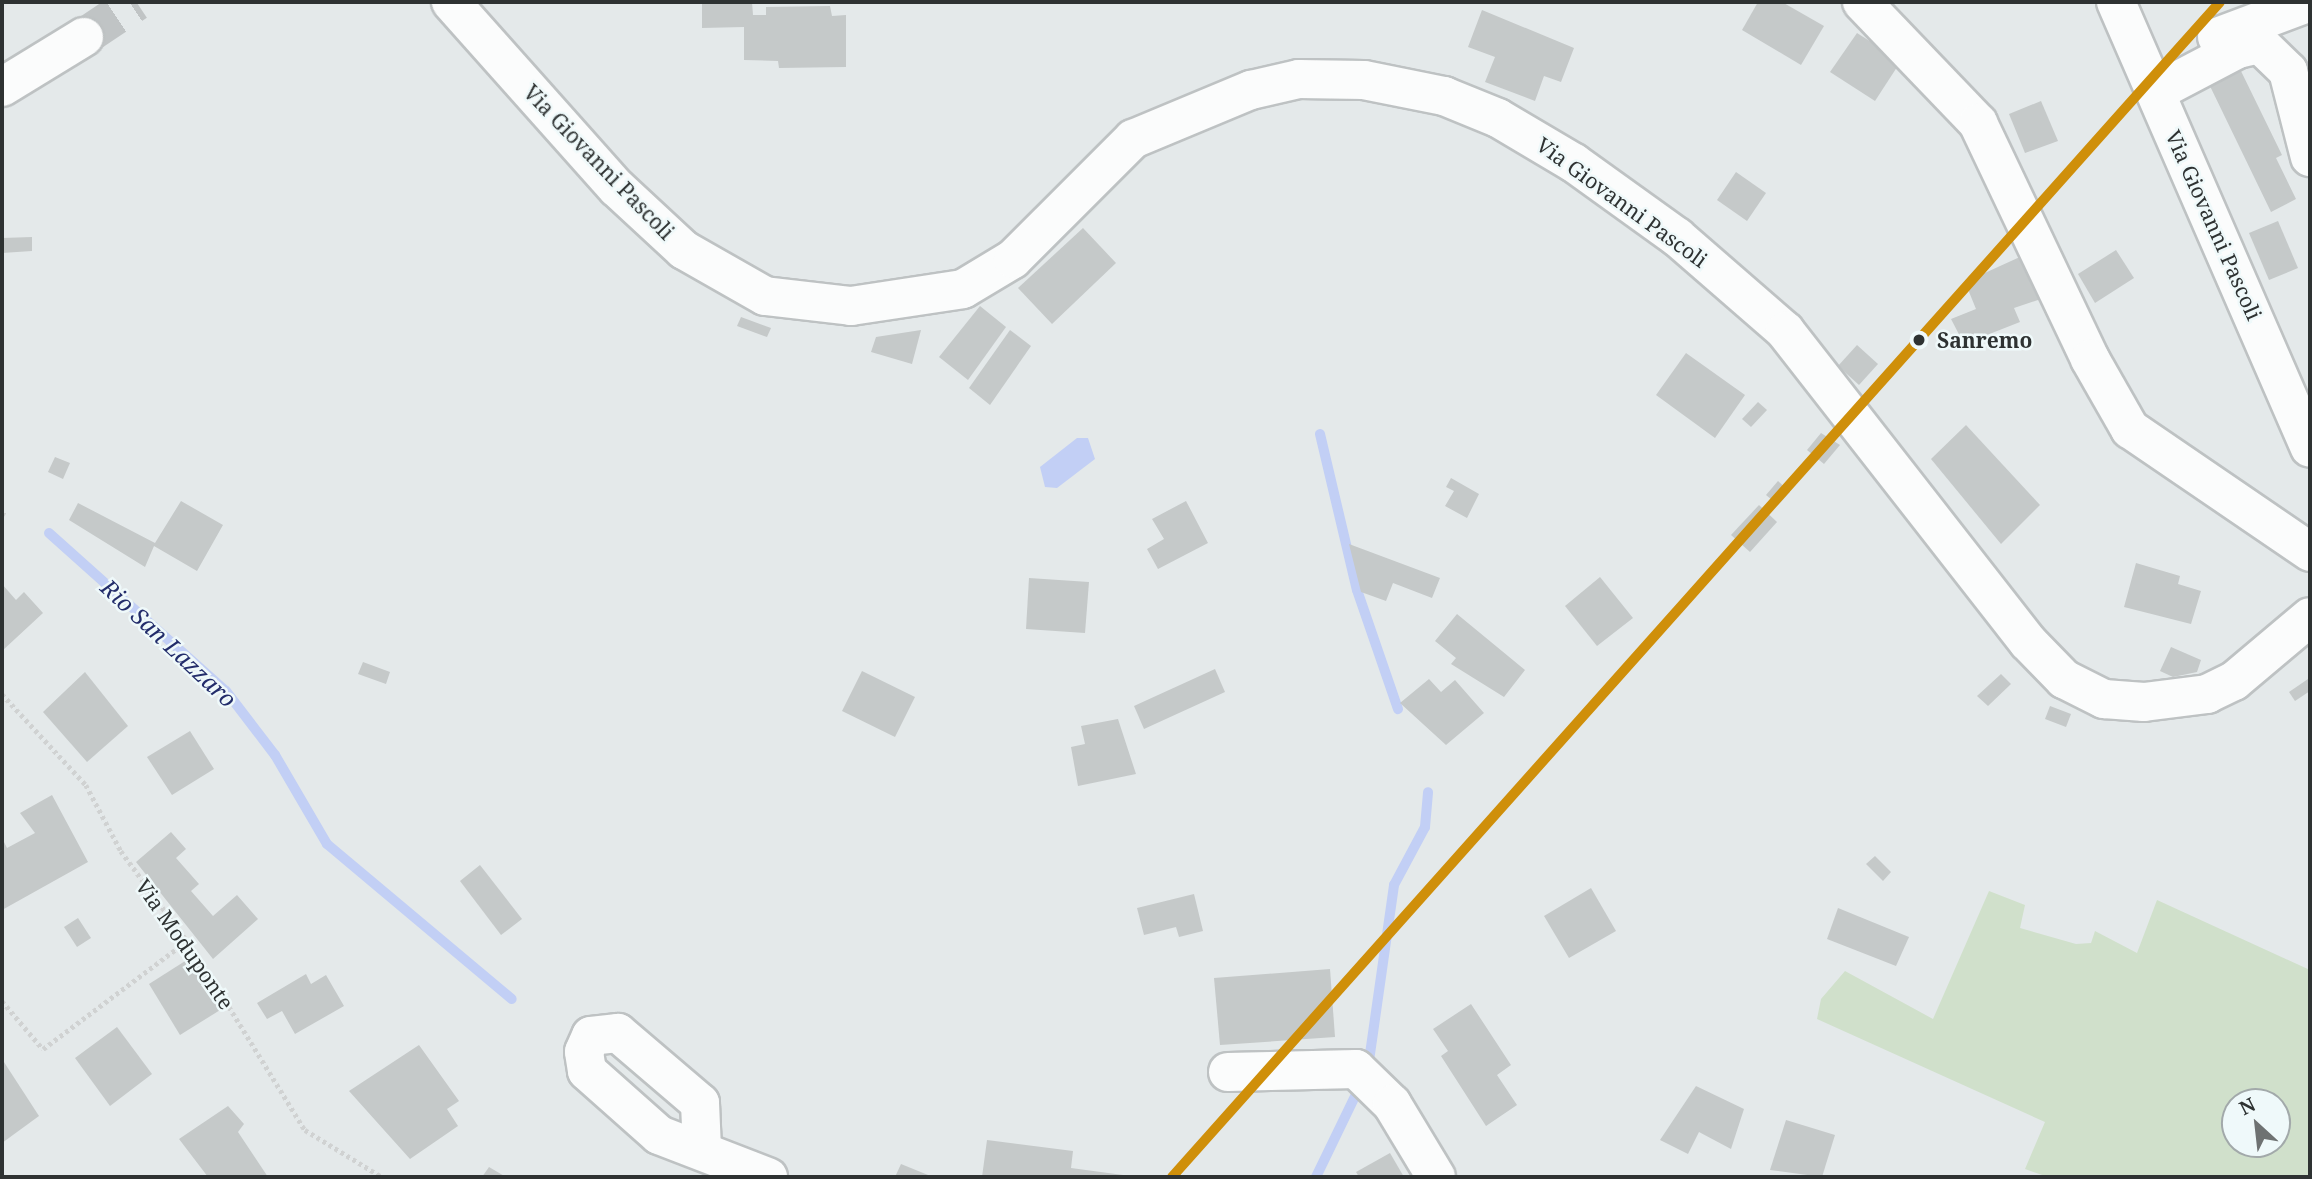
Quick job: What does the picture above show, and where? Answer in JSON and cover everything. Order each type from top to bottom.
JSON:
[{"type":"main road","name":"Via Giovanni Pascoli","points":[[451,2],[617,188],[684,250],[765,296],[851,306],[963,289],[1013,259],[1133,139],[1251,90],[1299,79],[1364,80],[1444,96],[1499,118],[1574,163],[1677,237],[1775,321],[2064,679],[2104,699],[2144,702],[2207,694],[2234,681],[2310,617]]},
{"type":"main road","points":[[1862,2],[1978,123],[2090,359],[2130,429],[2310,552]]},
{"type":"main road","name":"Via Giovanni Pascoli","points":[[2116,2],[2310,449]]},
{"type":"main road","points":[[2150,79],[2310,2]]},
{"type":"main road","points":[[2,69],[77,41],[2,87]]},
{"type":"main road","points":[[2150,79],[2260,44],[2288,71],[2310,157]]},
{"type":"main road","points":[[1228,1072],[1356,1069],[1392,1104],[1436,1177]]},
{"type":"main road","points":[[702,1149],[768,1177]]},
{"type":"path","name":"Via Moduponte","points":[[2,694],[86,785],[121,850],[187,941],[305,1130],[382,1177]]},
{"type":"path","points":[[2,1001],[43,1049],[187,941]]},
{"type":"green space","points":[[1989,891],[2025,905],[2020,928],[2076,944],[2091,943],[2095,931],[2137,953],[2157,900],[2310,970],[2310,1177],[2048,1177],[2025,1169],[2045,1122],[1817,1019],[1821,999],[1845,971],[1933,1019]]},
{"type":"water","points":[[1077,438],[1088,438],[1095,459],[1057,488],[1045,487],[1040,467]]},
{"type":"building","points":[[702,2],[752,2],[753,15],[766,15],[766,7],[830,6],[832,16],[846,15],[846,67],[779,68],[778,61],[744,60],[744,27],[702,28]]},
{"type":"building","points":[[1758,2],[1782,2],[1824,26],[1801,65],[1742,30]]},
{"type":"building","points":[[1482,10],[1574,48],[1561,82],[1544,76],[1535,101],[1485,82],[1495,57],[1468,47]]},
{"type":"building","points":[[1857,33],[1901,61],[1875,101],[1830,72]]},
{"type":"building","points":[[2239,67],[2282,155],[2276,158],[2296,199],[2271,212],[2208,82]]},
{"type":"building","points":[[2041,101],[2058,141],[2025,153],[2009,114]]},
{"type":"building","points":[[1736,172],[1766,193],[1747,221],[1717,200]]},
{"type":"building","points":[[2278,221],[2298,268],[2269,280],[2249,233]]},
{"type":"building","points":[[1083,228],[1116,263],[1052,324],[1018,288]]},
{"type":"building","points":[[32,237],[32,251],[2,253],[2,238]]},
{"type":"building","points":[[2116,250],[2134,278],[2095,303],[2078,274]]},
{"type":"building","points":[[2033,251],[2050,296],[2014,308],[2020,322],[1964,344],[1951,319],[1976,309],[1965,282]]},
{"type":"building","points":[[980,306],[1006,327],[968,380],[939,357]]},
{"type":"building","points":[[741,317],[771,328],[767,337],[737,326]]},
{"type":"building","points":[[921,330],[912,364],[871,352],[876,337]]},
{"type":"building","points":[[1010,330],[1031,346],[990,405],[969,388]]},
{"type":"building","points":[[1857,345],[1878,364],[1859,385],[1838,366]]},
{"type":"building","points":[[1686,353],[1745,395],[1715,438],[1656,395]]},
{"type":"building","points":[[1758,402],[1767,410],[1751,427],[1742,419]]},
{"type":"building","points":[[1966,425],[2040,505],[2001,544],[1931,459]]},
{"type":"building","points":[[1821,433],[1840,445],[1824,464],[1807,450]]},
{"type":"building","points":[[55,457],[70,463],[63,479],[48,472]]},
{"type":"building","points":[[1451,478],[1479,494],[1467,518],[1445,506],[1454,491],[1446,487]]},
{"type":"building","points":[[1778,481],[1790,492],[1778,505],[1766,495]]},
{"type":"building","points":[[181,501],[223,525],[197,571],[154,546],[145,567],[69,520],[78,503],[155,543]]},
{"type":"building","points":[[1186,501],[1208,543],[1158,569],[1147,549],[1164,539],[1152,519]]},
{"type":"building","points":[[1759,505],[1777,522],[1750,552],[1731,535]]},
{"type":"building","points":[[1349,544],[1440,578],[1432,598],[1393,583],[1386,601],[1361,592]]},
{"type":"building","points":[[2136,563],[2180,576],[2178,584],[2201,591],[2191,624],[2124,607]]},
{"type":"building","points":[[1600,577],[1633,618],[1597,646],[1565,606]]},
{"type":"building","points":[[1029,578],[1089,582],[1085,633],[1026,629]]},
{"type":"building","points":[[2,584],[16,600],[24,592],[43,613],[2,651]]},
{"type":"building","points":[[1457,614],[1525,670],[1504,697],[1451,664],[1456,658],[1435,641]]},
{"type":"building","points":[[2171,647],[2201,660],[2197,672],[2173,677],[2160,671]]},
{"type":"building","points":[[363,662],[390,672],[386,684],[358,674]]},
{"type":"building","points":[[1215,669],[1225,692],[1144,729],[1134,706]]},
{"type":"building","points":[[862,671],[915,697],[895,737],[842,711]]},
{"type":"building","points":[[85,672],[128,726],[87,762],[43,712]]},
{"type":"building","points":[[2001,674],[2011,684],[1988,706],[1977,696]]},
{"type":"building","points":[[1429,679],[1441,692],[1455,680],[1484,713],[1446,745],[1400,703]]},
{"type":"building","points":[[2308,679],[2310,691],[2295,701],[2289,692]]},
{"type":"building","points":[[2050,706],[2071,714],[2066,727],[2045,719]]},
{"type":"building","points":[[1118,719],[1136,774],[1078,786],[1071,747],[1085,744],[1081,726]]},
{"type":"building","points":[[190,731],[214,769],[172,795],[147,757]]},
{"type":"building","points":[[52,795],[88,862],[2,910],[2,838],[7,848],[35,833],[20,813]]},
{"type":"building","points":[[171,832],[186,849],[176,858],[199,884],[191,891],[213,916],[237,895],[258,919],[213,959],[136,862]]},
{"type":"building","points":[[1875,856],[1891,872],[1883,881],[1866,864]]},
{"type":"building","points":[[480,865],[522,919],[501,935],[460,881]]},
{"type":"building","points":[[1591,888],[1616,931],[1569,958],[1544,916]]},
{"type":"building","points":[[1194,894],[1203,931],[1179,937],[1176,927],[1144,935],[1137,908]]},
{"type":"building","points":[[1838,908],[1909,937],[1896,966],[1827,939]]},
{"type":"building","points":[[78,918],[91,938],[77,947],[64,927]]},
{"type":"building","points":[[193,956],[225,1007],[180,1035],[149,984]]},
{"type":"building","points":[[1330,969],[1335,1037],[1220,1045],[1214,978]]},
{"type":"building","points":[[306,974],[311,984],[326,975],[344,1006],[295,1034],[282,1011],[267,1019],[257,1003]]},
{"type":"building","points":[[1471,1004],[1511,1065],[1497,1075],[1517,1105],[1486,1126],[1441,1056],[1448,1051],[1433,1029]]},
{"type":"building","points":[[117,1027],[152,1074],[110,1106],[75,1058]]},
{"type":"building","points":[[419,1045],[459,1101],[447,1109],[458,1126],[410,1159],[349,1091]]},
{"type":"building","points":[[2,1059],[39,1116],[2,1143]]},
{"type":"building","points":[[1696,1086],[1744,1109],[1731,1149],[1699,1132],[1688,1154],[1660,1140]]},
{"type":"building","points":[[228,1106],[244,1124],[238,1132],[268,1177],[208,1177],[179,1139]]},
{"type":"building","points":[[1786,1120],[1835,1135],[1822,1177],[1770,1170]]},
{"type":"building","points":[[987,1140],[1073,1151],[1071,1168],[1138,1177],[982,1177]]},
{"type":"building","points":[[1390,1153],[1404,1177],[1359,1177],[1356,1172]]},
{"type":"building","points":[[901,1164],[933,1177],[895,1177]]},
{"type":"building","points":[[489,1167],[506,1177],[482,1177]]},
{"type":"waterway","points":[[1320,434],[1357,590],[1398,709]]},
{"type":"waterway","name":"Rio San Lazzaro","points":[[49,533],[226,691],[275,755],[327,844],[512,999]]},
{"type":"waterway","points":[[1368,1068],[1394,885],[1425,827],[1428,792]]},
{"type":"waterway","points":[[1316,1177],[1357,1092]]},
{"type":"tunnel","points":[[84,37],[136,2]]},
{"type":"transit line","points":[[1172,1177],[2220,2]]},
{"type":"place","name":"Sanremo","points":[[1919,340]]}]
